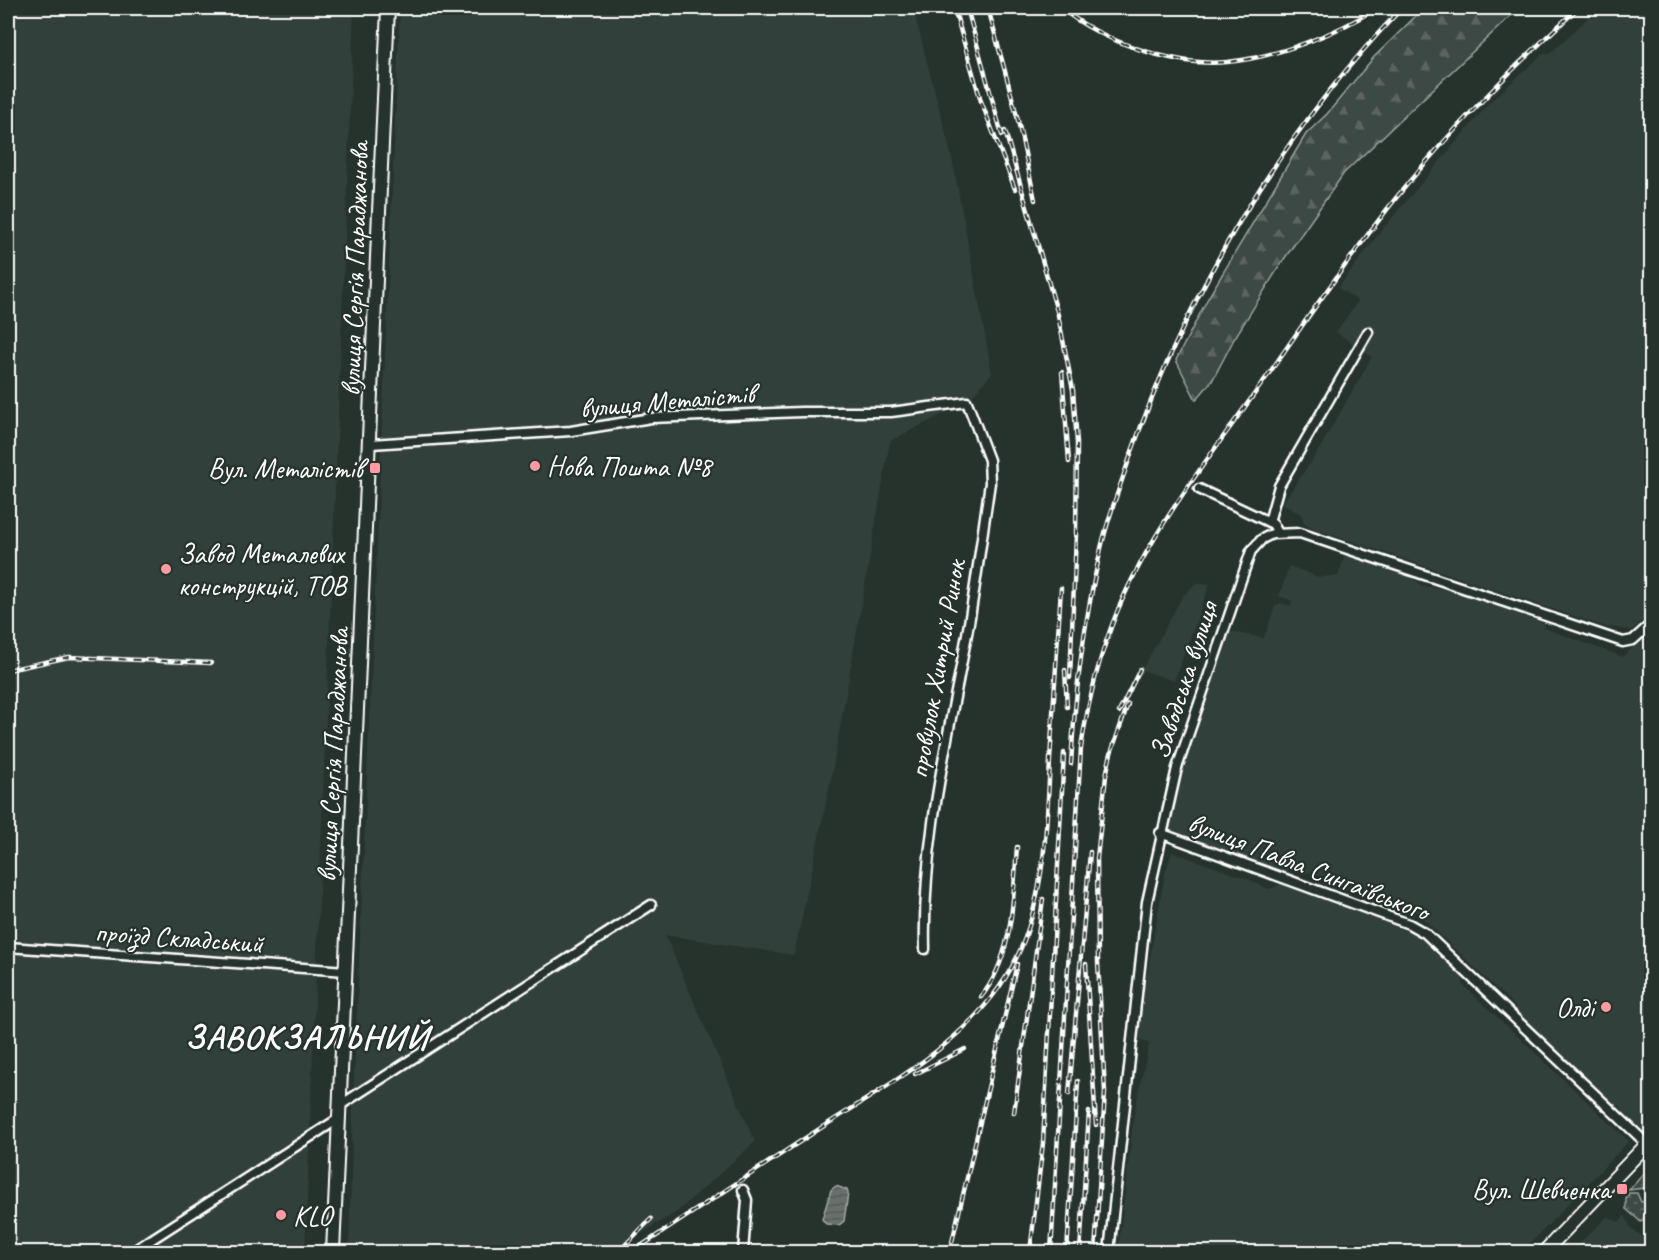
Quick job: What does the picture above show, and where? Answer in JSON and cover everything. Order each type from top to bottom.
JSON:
[{"type":"main road","name":"вулиця Сергія Параджанова","points":[[333,1252],[371,444],[388,8]]},
{"type":"main road","points":[[1544,1252],[1650,1145]]},
{"type":"main road","points":[[1552,1252],[1650,1145]]},
{"type":"street","points":[[1269,522],[1280,486],[1368,332]]},
{"type":"street","name":"вулиця Металістів","points":[[371,444],[572,431],[651,418],[802,412],[891,412],[967,402]]},
{"type":"street","name":"провулок Хитрий Ринок","points":[[925,949],[924,905],[942,756],[969,623],[990,483],[989,460],[967,402]]},
{"type":"street","points":[[1199,489],[1269,522],[1278,533],[1300,533],[1623,642],[1634,640],[1652,623]]},
{"type":"street","name":"Заводська вулиця","points":[[1109,1252],[1147,902],[1160,833],[1177,768],[1235,593],[1254,546],[1262,539],[1278,533]]},
{"type":"street","name":"вулиця Павла Сингаївського","points":[[1160,833],[1348,900],[1410,924],[1425,933],[1650,1145]]},
{"type":"street","points":[[132,1252],[651,905]]},
{"type":"street","name":"проїзд Складський","points":[[8,947],[346,971]]},
{"type":"street","points":[[743,1190],[747,1200],[743,1252]]},
{"type":"shaded area","points":[[8,8],[354,8],[305,1252],[8,1252]]},
{"type":"shaded area","points":[[400,8],[913,8],[952,158],[992,373],[967,402],[890,441],[831,779],[794,955],[665,935],[755,1142],[677,1212],[609,1252],[349,1252],[353,1102]]},
{"type":"shaded area","points":[[1599,8],[1651,8],[1651,612],[1632,630],[1606,627],[1315,529],[1304,523],[1301,514],[1282,504],[1317,453],[1372,357],[1336,332],[1358,301],[1338,288],[1381,231],[1491,101],[1545,52],[1548,55]]},
{"type":"shaded area","points":[[1345,554],[1412,577],[1422,586],[1452,590],[1482,600],[1545,624],[1544,628],[1623,657],[1651,629],[1651,1126],[1646,1132],[1639,1131],[1623,1116],[1620,1105],[1613,1106],[1514,1010],[1516,1007],[1413,909],[1406,911],[1324,882],[1323,878],[1308,872],[1305,874],[1291,869],[1286,872],[1256,862],[1172,830],[1168,825],[1196,724],[1199,724],[1210,690],[1206,688],[1226,631],[1264,638],[1275,606],[1280,603],[1291,606],[1292,601],[1279,596],[1289,566],[1319,577],[1338,576]]},
{"type":"shaded area","points":[[1196,583],[1210,584],[1174,681],[1142,670],[1182,597]]},
{"type":"shaded area","points":[[1172,852],[1270,889],[1281,884],[1289,886],[1390,923],[1421,938],[1463,975],[1463,985],[1629,1141],[1522,1252],[1118,1252],[1134,1115],[1149,1044],[1136,1037],[1140,985],[1145,986],[1165,873]]},
{"type":"shaded area","points":[[836,1186],[847,1190],[848,1193],[844,1221],[839,1225],[826,1224],[822,1219],[831,1190]]},
{"type":"shaded area","points":[[1608,1216],[1618,1222],[1625,1216],[1632,1230],[1651,1241],[1651,1252],[1570,1252]]},
{"type":"green space","points":[[1424,8],[1519,8],[1344,173],[1282,262],[1234,339],[1212,381],[1196,400],[1176,360],[1208,298],[1306,134],[1327,114],[1374,57]]},
{"type":"green space","points":[[1647,1170],[1651,1171],[1651,1187],[1629,1190]]},
{"type":"green space","points":[[1629,1193],[1637,1193],[1641,1202],[1651,1200],[1651,1208],[1641,1222],[1626,1209],[1626,1199]]},
{"type":"railway","points":[[954,8],[981,101],[1015,189]]},
{"type":"railway","points":[[967,8],[1002,135]]},
{"type":"railway","points":[[988,8],[1017,116],[1035,200]]},
{"type":"railway","points":[[1061,8],[1077,20],[1117,41],[1162,56],[1206,62],[1245,60],[1285,50],[1343,27],[1376,8]]},
{"type":"railway","points":[[1071,764],[1081,658],[1100,553],[1114,503],[1154,393],[1210,273],[1278,161],[1358,56],[1402,8]]},
{"type":"railway","points":[[1051,1252],[1081,748],[1095,679],[1117,612],[1148,549],[1166,519],[1379,220],[1461,123],[1578,8]]},
{"type":"railway","points":[[1005,131],[1058,315],[1073,390],[1077,443],[1070,678]]},
{"type":"railway","points":[[1062,372],[1069,462]]},
{"type":"railway","points":[[632,1252],[930,1056],[983,1008],[1004,980],[1021,948],[1029,926],[1040,879],[1048,807],[1061,588]]},
{"type":"railway","points":[[8,670],[69,657],[211,663]]},
{"type":"railway","points":[[1119,712],[1140,669]]},
{"type":"railway","points":[[1065,670],[1067,707]]},
{"type":"railway","points":[[1095,1252],[1105,1092],[1098,962],[1097,858],[1106,776],[1111,753],[1128,704]]},
{"type":"railway","points":[[1030,1252],[1043,1143],[1064,753]]},
{"type":"railway","points":[[981,997],[992,981],[1006,944],[1013,905],[1017,847]]},
{"type":"railway","points":[[1069,1094],[1090,852]]},
{"type":"railway","points":[[1014,1113],[1043,899]]},
{"type":"railway","points":[[952,1242],[1017,964]]},
{"type":"railway","points":[[1086,964],[1096,1125]]},
{"type":"railway","points":[[915,1074],[965,1049]]},
{"type":"railway","points":[[1067,1252],[1078,1081]]},
{"type":"railway","points":[[1080,1252],[1089,1112]]},
{"type":"railway","points":[[618,1252],[651,1219]]},
{"type":"place","name":"Нова Пошта №8","points":[[535,466]]},
{"type":"place","name":"Вул. Металістів","points":[[375,468]]},
{"type":"place","name":"Завод Металевих конструкцій, ТОВ","points":[[166,569]]},
{"type":"place","name":"Олді","points":[[1606,1007]]},
{"type":"place","name":"Вул. Шевченка","points":[[1622,1189]]},
{"type":"place","name":"KLO","points":[[281,1215]]},
{"type":"district","name":"ЗАВОКЗАЛЬНИЙ","points":[[307,1036]]}]
